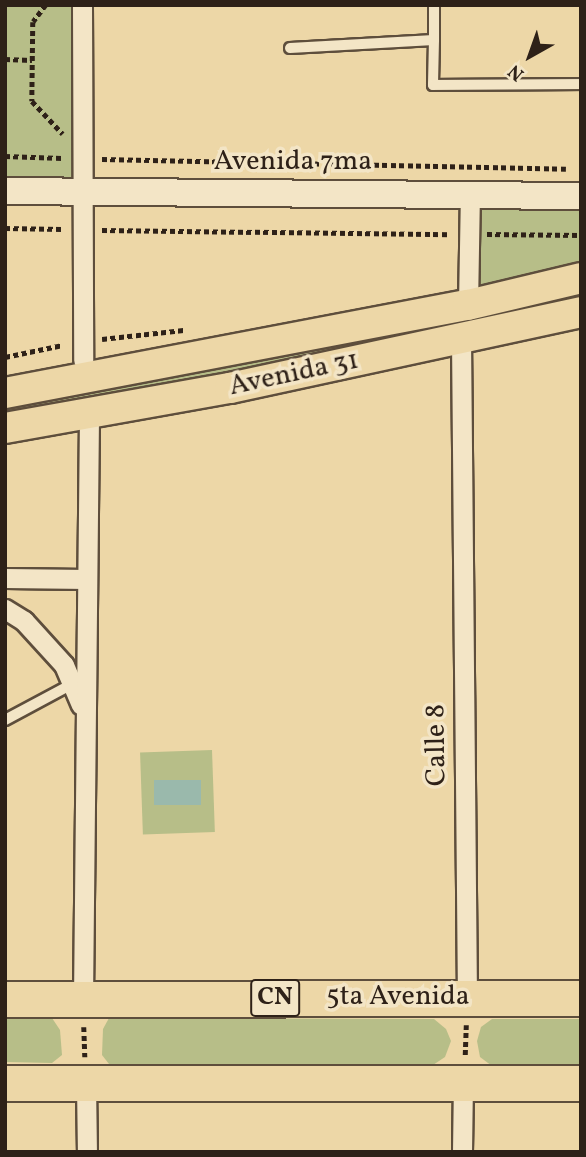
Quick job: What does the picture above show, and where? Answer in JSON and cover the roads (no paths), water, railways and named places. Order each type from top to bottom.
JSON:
[{"type":"highway","name":"5ta Avenida","points":[[5,999],[581,999]]},
{"type":"highway","points":[[5,1083],[581,1083]]},
{"type":"main road","name":"Avenida 31","points":[[5,393],[468,305],[581,278]]},
{"type":"main road","name":"Avenida 31","points":[[5,428],[230,388],[581,312]]},
{"type":"main road","points":[[5,375],[83,360],[324,332]]},
{"type":"street","points":[[82,5],[83,360]]},
{"type":"street","name":"Avenida 7ma","points":[[5,191],[581,196]]},
{"type":"street","points":[[468,305],[470,194]]},
{"type":"street","name":"Calle 8","points":[[461,338],[467,997]]},
{"type":"street","points":[[83,999],[89,413]]},
{"type":"street","points":[[5,578],[87,579]]},
{"type":"street","points":[[5,609],[24,621],[64,665],[84,713]]},
{"type":"street","points":[[86,1083],[87,1152]]},
{"type":"street","points":[[462,1152],[463,1084]]},
{"type":"lane","points":[[434,5],[433,85],[581,84]]},
{"type":"lane","points":[[290,48],[434,40]]},
{"type":"lane","points":[[5,720],[72,684]]}]
